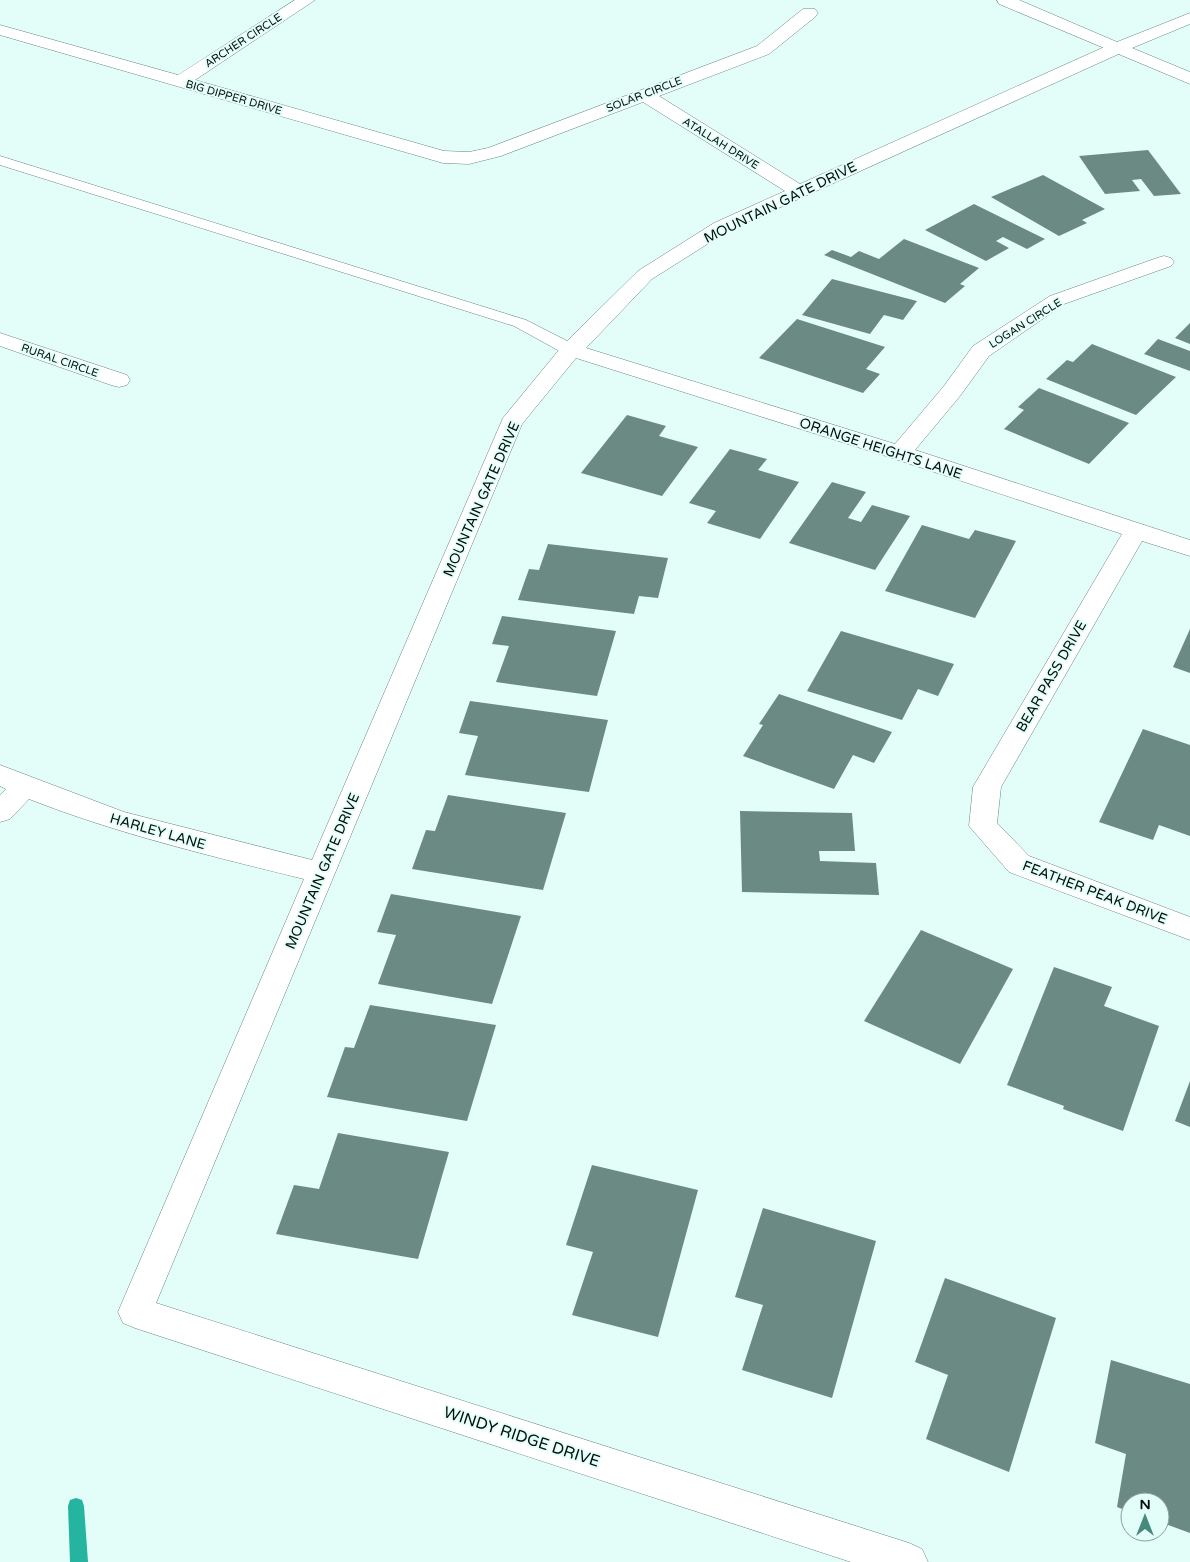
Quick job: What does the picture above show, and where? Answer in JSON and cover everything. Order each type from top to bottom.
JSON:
[{"type":"street","name":"ARCHER CIRCLE","points":[[181,81],[307,0]]},
{"type":"street","points":[[1005,0],[1190,79]]},
{"type":"street","name":"SOLAR CIRCLE","points":[[469,158],[494,152],[643,94],[764,50],[809,13]]},
{"type":"street","name":"MOUNTAIN GATE DRIVE","points":[[135,1312],[511,424],[571,350],[645,275],[721,227],[1117,48],[1190,18]]},
{"type":"street","name":"BIG DIPPER DRIVE","points":[[0,30],[443,157],[469,158]]},
{"type":"street","name":"ATALLAH DRIVE","points":[[643,94],[798,191]]},
{"type":"street","name":"LOGAN CIRCLE","points":[[900,453],[952,390],[981,351],[1057,300],[1164,262]]},
{"type":"street","name":"RURAL CIRCLE","points":[[0,339],[120,380]]},
{"type":"street","name":"ORANGE HEIGHTS LANE","points":[[571,350],[900,453],[1135,532],[1190,548]]},
{"type":"street","name":"BEAR PASS DRIVE","points":[[983,826],[987,787],[1135,532]]},
{"type":"street","points":[[0,812],[12,781]]},
{"type":"street","name":"HARLEY LANE","points":[[12,781],[128,824],[321,873]]},
{"type":"street","name":"FEATHER PEAK DRIVE","points":[[983,826],[1019,864],[1190,929]]},
{"type":"street","name":"WINDY RIDGE DRIVE","points":[[135,1312],[909,1562]]},
{"type":"lane","points":[[0,160],[520,323],[571,350]]},
{"type":"building","points":[[1148,150],[1181,194],[1154,196],[1141,179],[1132,180],[1140,191],[1105,194],[1079,156]]},
{"type":"building","points":[[1043,175],[1105,209],[1082,220],[1087,223],[1059,236],[991,197]]},
{"type":"building","points":[[974,204],[1045,239],[1027,249],[1003,237],[996,241],[1009,248],[986,261],[925,230]]},
{"type":"building","points":[[904,239],[979,268],[960,284],[965,286],[945,303],[824,255],[832,250],[851,257],[859,251],[879,259]]},
{"type":"building","points":[[832,279],[917,301],[903,320],[884,315],[870,334],[802,315]]},
{"type":"building","points":[[797,319],[885,347],[866,369],[880,374],[863,393],[759,358]]},
{"type":"building","points":[[1190,323],[1190,344],[1175,338]]},
{"type":"building","points":[[1158,339],[1190,351],[1190,371],[1144,354]]},
{"type":"building","points":[[1092,344],[1176,377],[1136,415],[1046,379],[1067,360],[1073,362]]},
{"type":"building","points":[[1039,388],[1129,423],[1089,464],[1004,429],[1024,410],[1018,407]]},
{"type":"building","points":[[627,415],[666,426],[659,436],[698,447],[662,496],[581,473]]},
{"type":"building","points":[[730,449],[767,459],[758,470],[799,482],[760,539],[707,523],[716,511],[689,503]]},
{"type":"building","points":[[832,482],[866,492],[848,518],[861,522],[872,505],[910,516],[875,570],[789,543]]},
{"type":"building","points":[[922,525],[969,539],[975,530],[1016,541],[975,618],[885,591]]},
{"type":"building","points":[[548,544],[668,558],[658,598],[639,596],[634,614],[518,600],[529,569],[539,570]]},
{"type":"building","points":[[502,616],[616,631],[597,696],[496,682],[509,646],[492,644]]},
{"type":"building","points":[[1190,629],[1190,673],[1173,667]]},
{"type":"building","points":[[841,631],[954,664],[938,696],[918,689],[902,720],[807,691]]},
{"type":"building","points":[[779,694],[892,732],[874,763],[853,755],[834,789],[743,756],[763,725],[759,724]]},
{"type":"building","points":[[470,701],[608,720],[589,792],[465,775],[478,736],[459,733]]},
{"type":"building","points":[[1143,729],[1190,745],[1190,836],[1159,825],[1153,840],[1099,822]]},
{"type":"building","points":[[448,795],[566,813],[543,890],[412,869],[426,830],[435,831]]},
{"type":"building","points":[[740,811],[852,813],[855,851],[819,851],[820,861],[876,863],[879,895],[742,892]]},
{"type":"building","points":[[391,894],[521,916],[492,1004],[378,984],[396,935],[377,932]]},
{"type":"building","points":[[921,930],[1013,969],[960,1064],[864,1021]]},
{"type":"building","points":[[1054,967],[1112,987],[1104,1006],[1159,1026],[1123,1131],[1063,1109],[1064,1106],[1007,1085]]},
{"type":"building","points":[[370,1005],[496,1025],[467,1121],[327,1097],[345,1047],[354,1048]]},
{"type":"building","points":[[1190,1081],[1190,1127],[1175,1121]]},
{"type":"building","points":[[338,1133],[449,1152],[418,1259],[276,1234],[294,1185],[319,1189]]},
{"type":"building","points":[[592,1165],[698,1190],[658,1337],[572,1315],[593,1252],[566,1245]]},
{"type":"building","points":[[763,1208],[876,1241],[832,1398],[742,1370],[763,1305],[735,1297]]},
{"type":"building","points":[[945,1278],[1056,1318],[1009,1472],[926,1439],[948,1375],[915,1362]]},
{"type":"building","points":[[1111,1360],[1190,1384],[1190,1533],[1170,1526],[1170,1492],[1120,1492],[1120,1508],[1117,1507],[1126,1454],[1095,1443]]},
{"type":"waterway","points":[[76,1506],[79,1562]]}]
